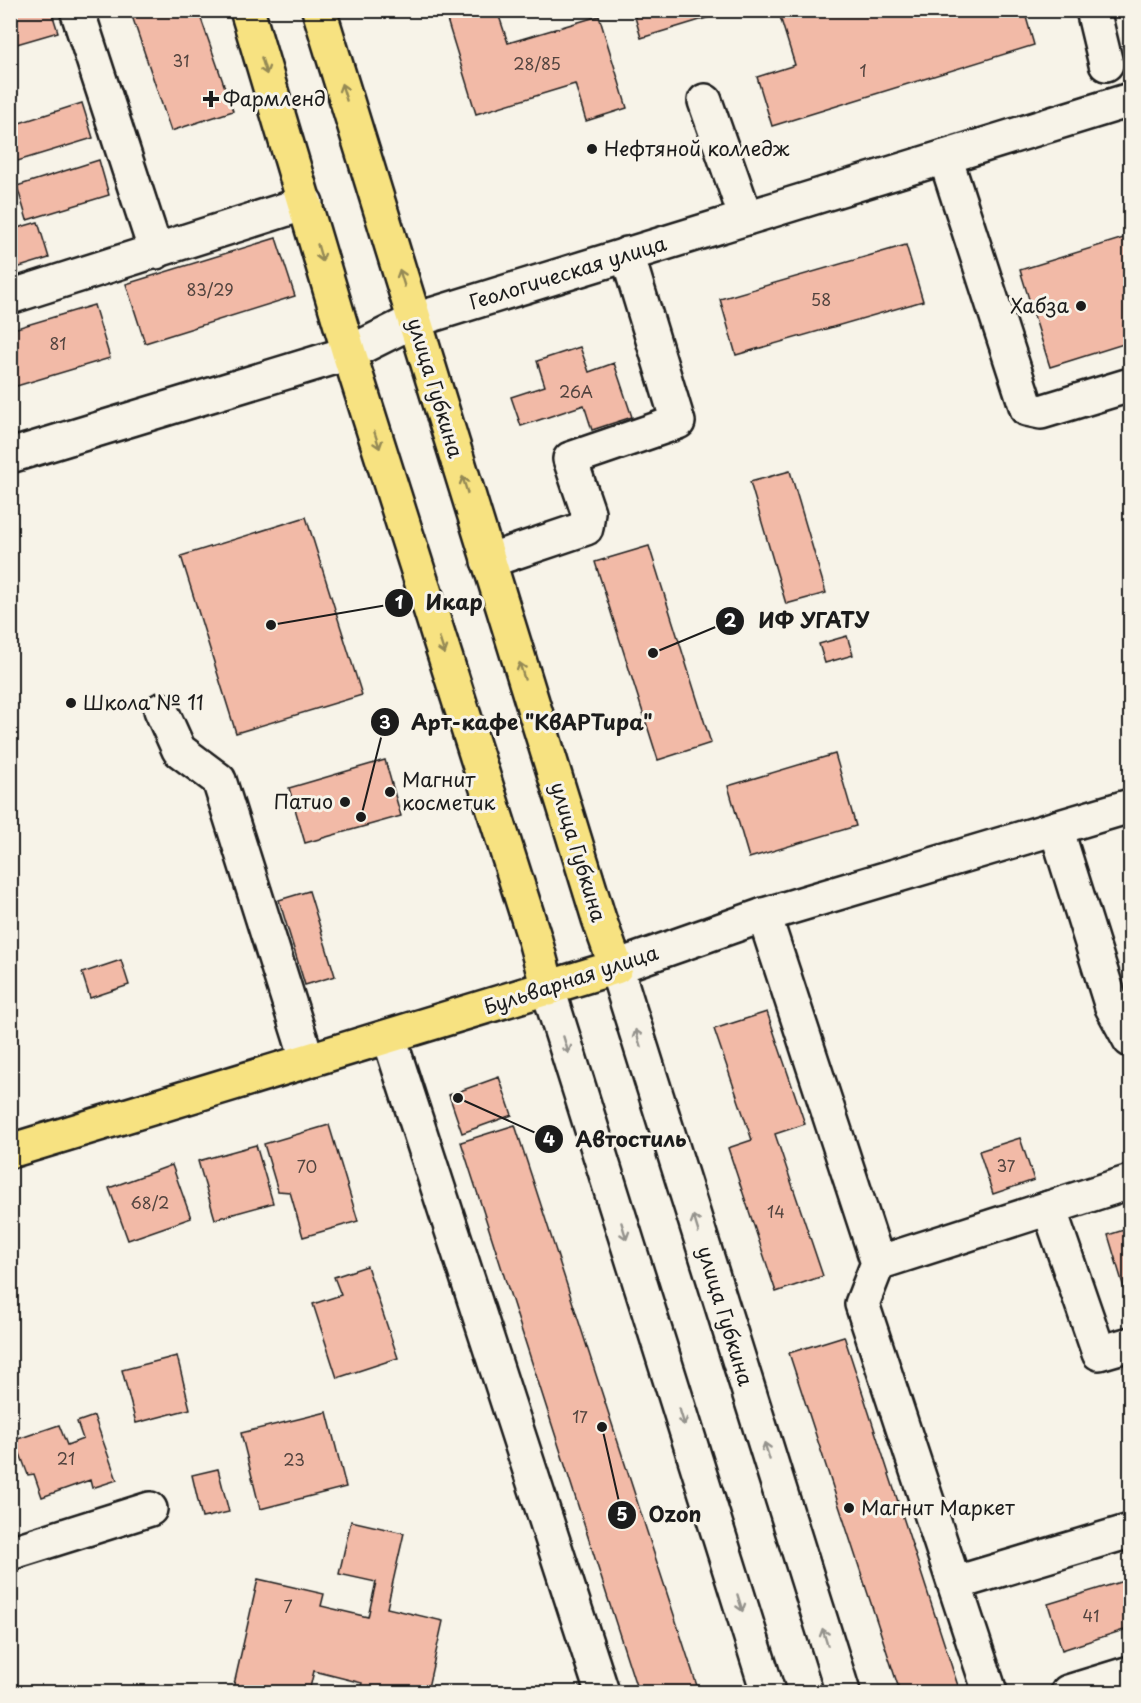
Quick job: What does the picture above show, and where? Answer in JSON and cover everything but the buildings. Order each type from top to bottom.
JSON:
[{"type":"main road","points":[[247,10],[349,353],[535,940],[548,989]]},
{"type":"main road","name":"улица Губкина","points":[[319,10],[488,561],[616,967]]},
{"type":"main road","name":"Бульварная улица","points":[[10,1151],[616,967]]},
{"type":"street","points":[[77,10],[156,252]]},
{"type":"street","points":[[1093,10],[1106,64]]},
{"type":"street","name":"Геологическая улица","points":[[10,456],[349,353],[415,320],[1131,100]]},
{"type":"street","points":[[705,101],[746,218]]},
{"type":"street","points":[[945,157],[1027,409],[1041,412],[1131,385]]},
{"type":"street","points":[[10,297],[306,203]]},
{"type":"street","points":[[488,561],[586,528],[588,512],[570,459],[678,422],[627,255]]},
{"type":"street","points":[[160,710],[179,750],[219,780],[308,1059]]},
{"type":"street","name":"Бульварная улица","points":[[616,967],[764,915],[1131,806]]},
{"type":"street","points":[[1056,828],[1112,1007],[1131,1040]]},
{"type":"street","points":[[764,915],[878,1263],[861,1304],[956,1583],[990,1692]]},
{"type":"street","name":"улица Губкина","points":[[616,967],[843,1692]]},
{"type":"street","points":[[548,989],[768,1692]]},
{"type":"street","points":[[389,1037],[602,1692]]},
{"type":"street","points":[[878,1263],[1131,1182]]},
{"type":"street","points":[[1049,1208],[1099,1353],[1131,1344]]},
{"type":"street","points":[[10,1553],[150,1509]]},
{"type":"street","points":[[956,1583],[1131,1531]]},
{"type":"street","points":[[1068,1692],[1131,1673]]},
{"type":"place","name":"Фармленд","points":[[211,99]]},
{"type":"place","name":"Нефтяной колледж","points":[[592,149]]},
{"type":"place","name":"Хабза","points":[[1081,306]]},
{"type":"place","name":"Икар","points":[[271,625]]},
{"type":"place","name":"ИФ УГАТУ","points":[[653,653]]},
{"type":"place","name":"Школа № 11","points":[[71,703]]},
{"type":"place","name":"Магнит косметик","points":[[390,792]]},
{"type":"place","name":"Патио","points":[[345,802]]},
{"type":"place","name":"Арт-кафе \"КвАРТира\"","points":[[361,817]]},
{"type":"place","name":"Автостиль","points":[[458,1098]]},
{"type":"place","name":"Ozon","points":[[602,1427]]},
{"type":"place","name":"Магнит Маркет","points":[[849,1508]]}]
